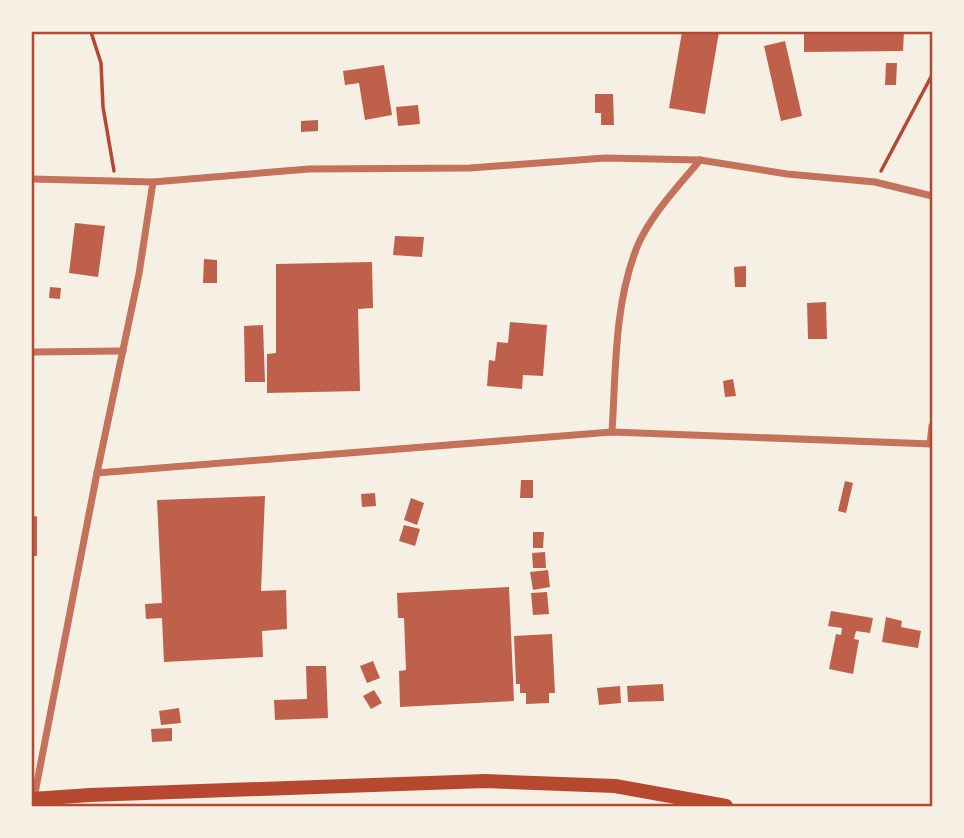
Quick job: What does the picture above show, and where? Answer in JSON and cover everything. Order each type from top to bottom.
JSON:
[{"type":"main road","points":[[33,799],[91,801],[485,781],[615,786],[726,807]]},
{"type":"street","points":[[32,178],[153,182],[309,169],[470,168],[605,158],[700,160],[787,174],[875,182],[933,196]]},
{"type":"street","points":[[612,432],[624,289],[638,245],[660,208],[700,160]]},
{"type":"street","points":[[33,799],[139,274],[153,182]]},
{"type":"street","points":[[32,352],[123,351]]},
{"type":"street","points":[[97,473],[612,432],[931,444],[933,426]]},
{"type":"path","points":[[91,32],[101,63],[103,107],[115,180]]},
{"type":"path","points":[[875,182],[933,75]]},
{"type":"building","points":[[682,32],[719,32],[705,114],[669,108]]},
{"type":"building","points":[[804,32],[904,32],[903,51],[804,52]]},
{"type":"building","points":[[785,41],[802,116],[781,121],[764,46]]},
{"type":"building","points":[[886,63],[897,63],[896,85],[885,85]]},
{"type":"building","points":[[384,65],[392,115],[365,120],[359,83],[345,85],[343,71]]},
{"type":"building","points":[[595,94],[613,94],[614,125],[601,125],[601,113],[595,113]]},
{"type":"building","points":[[418,105],[420,124],[398,126],[396,107]]},
{"type":"building","points":[[318,120],[318,131],[301,132],[301,121]]},
{"type":"building","points":[[75,223],[105,226],[98,277],[69,273]]},
{"type":"building","points":[[395,236],[424,237],[422,257],[393,255]]},
{"type":"building","points":[[204,259],[217,260],[217,283],[203,283]]},
{"type":"building","points":[[372,262],[373,308],[358,309],[360,391],[267,393],[267,354],[276,353],[276,264]]},
{"type":"building","points":[[746,266],[746,287],[735,287],[734,267]]},
{"type":"building","points":[[50,287],[61,288],[60,299],[49,298]]},
{"type":"building","points":[[826,302],[827,339],[808,339],[807,303]]},
{"type":"building","points":[[510,322],[547,325],[543,376],[523,375],[522,389],[487,386],[489,360],[495,361],[497,342],[508,343]]},
{"type":"building","points":[[263,325],[265,382],[245,382],[244,326]]},
{"type":"building","points":[[733,379],[736,396],[725,397],[723,381]]},
{"type":"building","points":[[521,480],[533,480],[533,498],[520,498]]},
{"type":"building","points":[[845,481],[853,483],[846,513],[838,511]]},
{"type":"building","points":[[375,493],[376,506],[362,507],[361,494]]},
{"type":"building","points":[[265,496],[261,591],[286,590],[287,629],[262,631],[263,657],[164,662],[162,618],[146,619],[145,604],[162,603],[157,500]]},
{"type":"building","points":[[411,498],[424,503],[417,525],[404,520]]},
{"type":"building","points":[[37,516],[37,556],[32,556],[32,517]]},
{"type":"building","points":[[404,525],[420,529],[415,546],[399,541]]},
{"type":"building","points":[[533,532],[544,532],[543,548],[533,548]]},
{"type":"building","points":[[545,552],[546,568],[533,568],[532,553]]},
{"type":"building","points":[[548,570],[550,587],[533,590],[530,572]]},
{"type":"building","points":[[509,587],[514,701],[400,707],[399,671],[406,670],[404,618],[398,618],[397,593]]},
{"type":"building","points":[[547,592],[549,614],[533,615],[531,593]]},
{"type":"building","points":[[831,611],[873,618],[870,633],[856,631],[854,639],[859,640],[853,674],[829,669],[836,634],[841,635],[842,628],[828,626]]},
{"type":"building","points":[[886,617],[902,621],[901,627],[921,631],[918,648],[882,642]]},
{"type":"building","points":[[552,634],[555,693],[549,693],[549,703],[526,704],[526,693],[520,693],[520,684],[516,684],[514,636]]},
{"type":"building","points":[[373,661],[380,678],[367,683],[360,666]]},
{"type":"building","points":[[306,666],[326,666],[328,718],[275,720],[274,700],[307,699]]},
{"type":"building","points":[[663,684],[664,701],[628,702],[627,686]]},
{"type":"building","points":[[620,686],[621,703],[599,705],[597,688]]},
{"type":"building","points":[[374,690],[382,703],[371,709],[363,696]]},
{"type":"building","points":[[179,708],[181,723],[161,725],[159,711]]},
{"type":"building","points":[[172,728],[172,741],[152,742],[151,729]]}]
